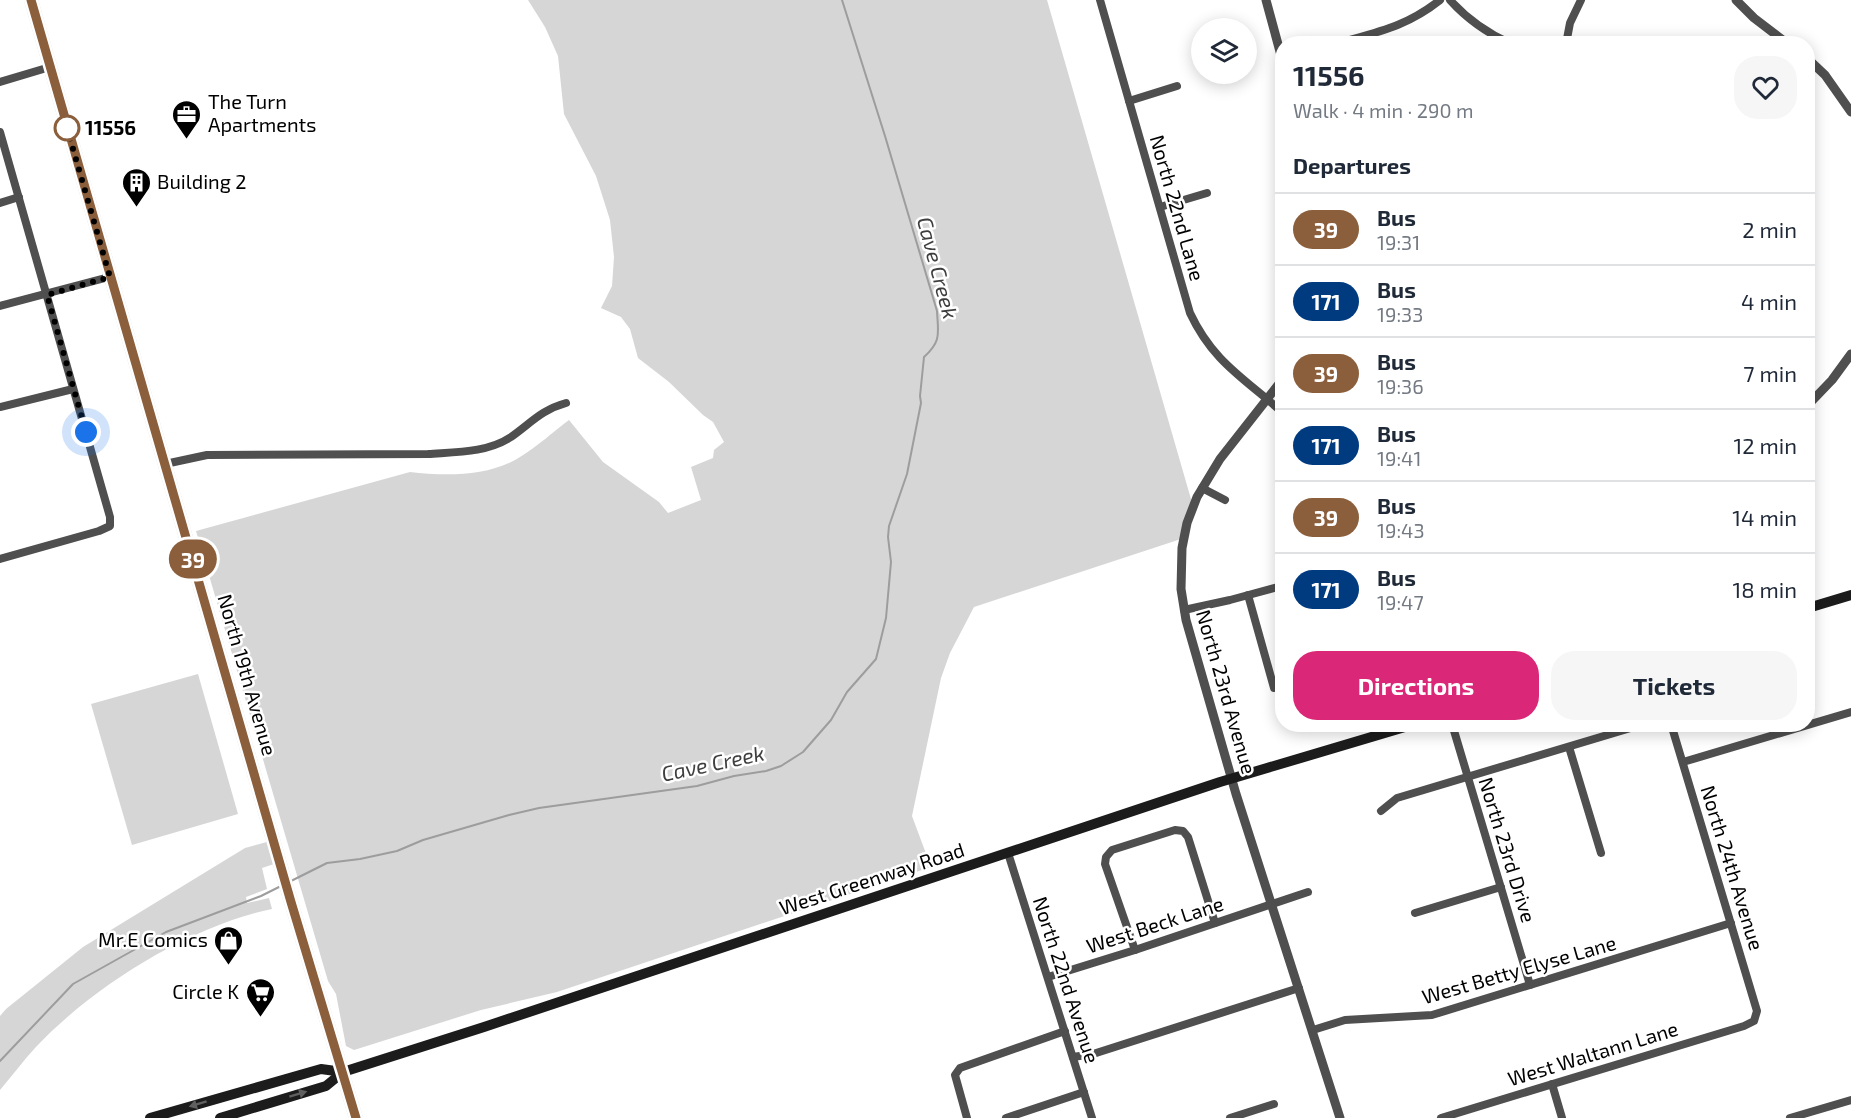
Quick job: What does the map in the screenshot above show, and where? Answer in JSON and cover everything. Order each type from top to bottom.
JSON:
[{"type":"main road","name":"North 19th Avenue","points":[[31,0],[291,902],[356,1118]]},
{"type":"main road","points":[[1815,606],[1850,597]]},
{"type":"main road","name":"West Greenway Road","points":[[220,1118],[326,1086],[343,1072],[1231,778],[1388,732]]},
{"type":"main road","name":"West Greenway Road","points":[[150,1118],[321,1069],[343,1072]]},
{"type":"street","name":"North 22nd Lane","points":[[1100,0],[1190,313],[1212,351],[1275,406]]},
{"type":"street","points":[[1266,0],[1276,36]]},
{"type":"street","points":[[1361,36],[1409,21],[1440,0]]},
{"type":"street","points":[[1450,0],[1473,22],[1493,36]]},
{"type":"street","points":[[1568,36],[1570,23],[1581,0]]},
{"type":"street","points":[[1736,0],[1754,18],[1778,36]]},
{"type":"street","points":[[1815,66],[1825,75],[1851,112]]},
{"type":"street","points":[[0,82],[50,67]]},
{"type":"street","points":[[1129,100],[1177,87]]},
{"type":"street","points":[[0,132],[110,517],[110,526],[0,559]]},
{"type":"street","points":[[1160,207],[1207,193]]},
{"type":"street","points":[[0,203],[19,197]]},
{"type":"street","points":[[0,306],[110,277]]},
{"type":"street","points":[[1815,398],[1832,380],[1851,354]]},
{"type":"street","points":[[0,408],[73,389]]},
{"type":"street","name":"North 23rd Avenue","points":[[1275,389],[1220,459],[1202,488],[1187,523],[1182,548],[1181,589],[1184,610],[1231,778],[1340,1118]]},
{"type":"street","points":[[165,464],[207,454],[428,454],[464,451],[490,446],[510,437],[549,408],[566,403]]},
{"type":"street","points":[[1202,488],[1226,500]]},
{"type":"street","points":[[1184,610],[1275,587]]},
{"type":"street","points":[[1248,595],[1274,688]]},
{"type":"street","points":[[1815,723],[1851,712]]},
{"type":"street","name":"North 23rd Drive","points":[[1454,732],[1530,985]]},
{"type":"street","points":[[1381,811],[1397,798],[1618,732]]},
{"type":"street","name":"North 24th Avenue","points":[[1674,732],[1757,1011],[1754,1021]]},
{"type":"street","points":[[1683,762],[1784,732]]},
{"type":"street","points":[[1569,747],[1601,853]]},
{"type":"street","points":[[1135,950],[1106,864],[1106,857],[1112,850],[1175,830],[1183,831],[1188,837],[1215,923]]},
{"type":"street","name":"North 22nd Avenue","points":[[1008,853],[1092,1118]]},
{"type":"street","points":[[1415,914],[1501,887]]},
{"type":"street","points":[[1272,904],[1308,892]]},
{"type":"street","name":"West Beck Lane","points":[[1048,977],[1272,904]]},
{"type":"street","name":"West Betty Elyse Lane","points":[[1312,1030],[1345,1020],[1432,1015],[1731,923]]},
{"type":"street","points":[[1073,1057],[1094,1054],[1299,988]]},
{"type":"street","name":"West Waltann Lane","points":[[1441,1118],[1744,1026],[1754,1021]]},
{"type":"street","points":[[967,1118],[955,1075],[960,1068],[1065,1031]]},
{"type":"street","points":[[1552,1084],[1562,1118]]},
{"type":"street","points":[[1006,1118],[1084,1092]]},
{"type":"street","points":[[1790,1118],[1800,1117],[1851,1100]]},
{"type":"street","points":[[1230,1118],[1274,1104]]},
{"type":"shaded area","points":[[528,0],[1047,0],[1193,506],[1184,538],[974,607],[950,653],[941,678],[912,816],[931,867],[557,992],[481,1010],[354,1050],[346,1046],[336,994],[328,981],[196,531],[410,472],[466,474],[495,468],[508,464],[527,453],[569,420],[603,462],[659,502],[668,513],[701,500],[691,467],[713,458],[714,450],[724,442],[713,422],[669,382],[638,358],[630,329],[621,317],[601,308],[612,286],[614,257],[610,220],[596,176],[564,114],[558,56],[545,27]]},
{"type":"shaded area","points":[[198,674],[238,814],[132,845],[91,704]]},
{"type":"shaded area","points":[[274,840],[280,862],[262,868],[267,889],[246,897],[247,903],[269,898],[272,909],[241,917],[176,944],[114,981],[58,1025],[35,1048],[0,1090],[0,1016],[6,1009],[83,947],[245,848]]},
{"type":"waterway","name":"Cave Creek","points":[[291,881],[327,863],[397,851],[423,840],[509,815],[539,808],[697,786],[781,766],[803,752],[831,720],[847,692],[876,659],[886,618],[891,562],[889,526],[907,474],[921,403],[924,357],[934,346],[938,336],[938,325],[937,311],[842,0]]},
{"type":"waterway","name":"Cave Creek","points":[[0,1061],[73,984],[166,932],[261,896],[281,886]]},
{"type":"bus line","name":"39","points":[[31,0],[291,902],[356,1118]]},
{"type":"place","name":"11556","points":[[67,128]]},
{"type":"place","name":"The Turn Apartments","points":[[187,140]]},
{"type":"place","name":"Building 2","points":[[136,208]]},
{"type":"place","name":"Mr.E Comics","points":[[229,966]]},
{"type":"place","name":"Circle K","points":[[260,1018]]},
{"type":"route","points":[[67,128],[110,277],[47,295],[86,432]]}]
